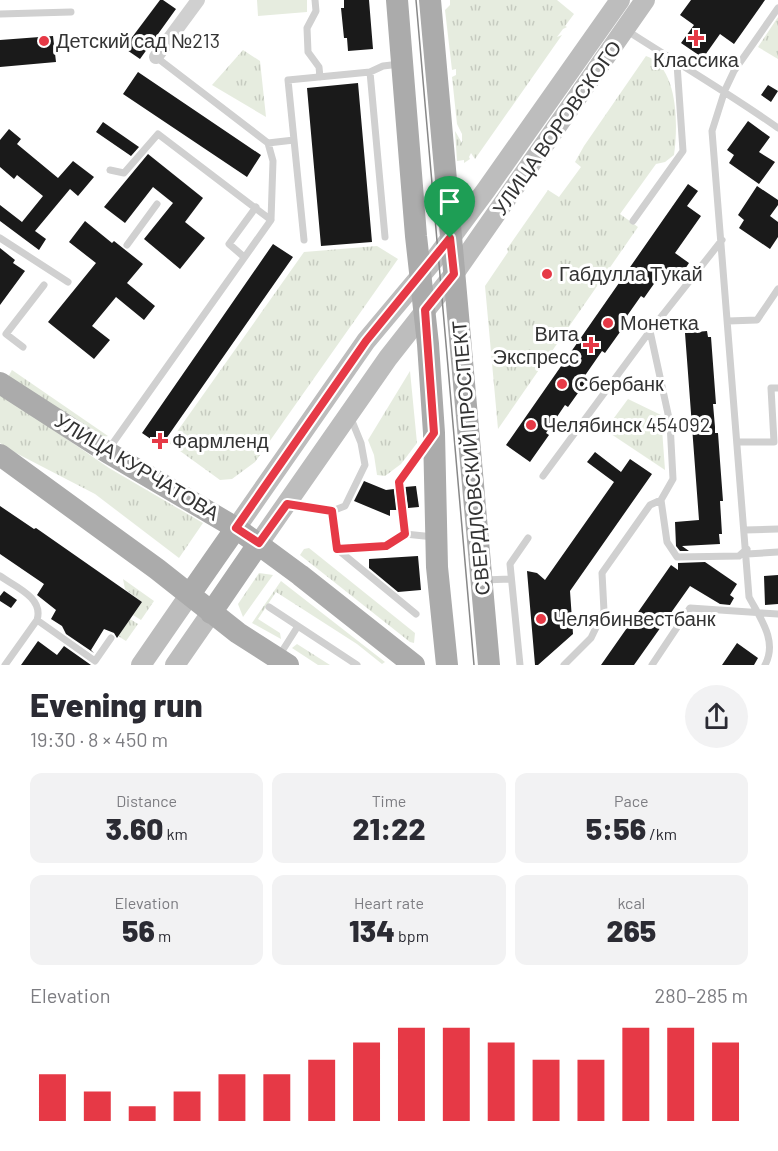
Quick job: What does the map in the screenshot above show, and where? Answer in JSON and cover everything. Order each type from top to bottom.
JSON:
[{"type":"main road","name":"СВЕРДЛОВСКИЙ ПРОСПЕКТ","points":[[397,0],[416,236],[425,310],[434,433],[437,567],[447,665]]},
{"type":"main road","name":"СВЕРДЛОВСКИЙ ПРОСПЕКТ","points":[[430,0],[489,665]]},
{"type":"main road","name":"УЛИЦА ВОРОВСКОГО","points":[[141,665],[366,341],[450,238],[620,0]]},
{"type":"main road","name":"УЛИЦА ВОРОВСКОГО","points":[[175,665],[388,358],[454,274],[645,0]]},
{"type":"main road","name":"УЛИЦА КУРЧАТОВА","points":[[0,383],[107,452],[259,543],[404,660]]},
{"type":"main road","points":[[0,455],[190,594],[211,613],[283,661]]},
{"type":"street","points":[[156,57],[198,0]]},
{"type":"lane","points":[[315,0],[316,11],[307,28],[308,52],[319,67],[320,77]]},
{"type":"lane","points":[[765,665],[769,657],[768,633],[749,597],[712,131],[724,90],[746,52],[778,8]]},
{"type":"lane","points":[[0,14],[71,12]]},
{"type":"lane","points":[[625,30],[677,64],[724,90],[778,128]]},
{"type":"lane","points":[[107,452],[271,220],[273,161],[268,142],[156,57]]},
{"type":"lane","points":[[304,240],[288,80],[370,72],[383,66],[402,64]]},
{"type":"lane","points":[[633,221],[683,151],[677,64]]},
{"type":"lane","points":[[370,72],[385,237]]},
{"type":"lane","points":[[110,170],[124,173],[158,134],[271,220]]},
{"type":"lane","points":[[268,142],[294,141]]},
{"type":"lane","points":[[127,245],[157,204]]},
{"type":"lane","points":[[244,257],[229,244],[256,207]]},
{"type":"lane","points":[[0,238],[68,282]]},
{"type":"lane","points":[[543,476],[722,240]]},
{"type":"lane","points":[[23,346],[6,334],[44,285]]},
{"type":"lane","points":[[728,321],[757,320],[778,288]]},
{"type":"lane","points":[[650,332],[670,423],[673,478],[662,500],[667,542],[677,557],[739,556],[747,552],[778,552]]},
{"type":"lane","points":[[738,442],[774,442],[771,388],[778,388]]},
{"type":"lane","points":[[287,504],[332,511],[345,506],[365,465],[361,443],[349,414]]},
{"type":"lane","points":[[405,534],[399,482],[434,433]]},
{"type":"lane","points":[[564,665],[591,638],[604,611],[602,573],[650,505],[662,500]]},
{"type":"lane","points":[[332,511],[337,549],[416,614]]},
{"type":"lane","points":[[745,530],[778,528]]},
{"type":"lane","points":[[337,549],[386,546],[405,534],[436,537]]},
{"type":"lane","points":[[520,665],[510,564],[528,538]]},
{"type":"lane","points":[[0,576],[36,600],[40,612],[37,620],[5,665]]},
{"type":"lane","points":[[482,580],[511,579]]},
{"type":"lane","points":[[269,607],[357,665]]},
{"type":"lane","points":[[652,665],[690,608],[778,614]]},
{"type":"lane","points":[[37,620],[95,661],[111,638]]},
{"type":"lane","points":[[283,661],[298,626]]},
{"type":"green space","points":[[257,0],[307,0],[307,12],[258,16]]},
{"type":"green space","points":[[450,0],[557,0],[574,14],[565,26],[567,27],[557,37],[562,35],[475,159],[471,153],[470,159],[464,163],[464,160],[457,161],[455,131],[462,143],[462,134],[457,124],[452,77],[456,75],[456,69],[452,70],[445,10],[450,5]]},
{"type":"green space","points":[[778,17],[778,59],[758,47]]},
{"type":"green space","points":[[243,50],[260,61],[266,117],[212,85]]},
{"type":"green space","points":[[646,56],[657,62],[665,72],[674,99],[676,129],[674,155],[665,162],[656,164],[620,214],[638,227],[498,429],[485,286],[508,252],[507,249],[548,190],[559,197],[581,167],[575,162],[584,146]]},
{"type":"green space","points":[[377,246],[398,259],[255,462],[232,479],[220,480],[169,443],[304,252]]},
{"type":"green space","points":[[12,370],[108,436],[104,437],[8,377]]},
{"type":"green space","points":[[410,371],[417,443],[401,464],[385,476],[377,475],[374,455],[368,440]]},
{"type":"green space","points":[[0,393],[109,468],[203,523],[179,558],[95,494],[0,443]]},
{"type":"green space","points":[[628,399],[661,415],[665,470],[605,430]]},
{"type":"green space","points":[[309,548],[415,633],[414,643],[300,555],[304,549]]},
{"type":"green space","points":[[259,573],[273,575],[243,617],[238,604]]},
{"type":"green space","points":[[123,579],[154,601],[141,620],[133,615],[142,602],[125,589]]},
{"type":"green space","points":[[281,581],[385,662],[382,664],[357,644],[276,592],[258,619],[280,633],[281,639],[252,623]]},
{"type":"green space","points":[[130,619],[138,624],[126,641],[118,636]]},
{"type":"green space","points":[[297,644],[330,665],[318,665],[292,648]]},
{"type":"building","points":[[160,0],[176,9],[140,59],[124,48]]},
{"type":"building","points":[[344,0],[369,0],[373,49],[348,51],[347,38],[344,38],[341,8],[344,8]]},
{"type":"building","points":[[691,0],[765,0],[734,44],[720,34],[703,58],[681,43],[694,25],[680,15]]},
{"type":"building","points":[[53,36],[56,62],[0,67],[0,40]]},
{"type":"building","points":[[138,72],[261,155],[247,177],[123,94]]},
{"type":"building","points":[[358,83],[372,242],[321,246],[307,88]]},
{"type":"building","points":[[768,85],[778,91],[771,102],[761,95]]},
{"type":"building","points":[[748,121],[770,137],[759,152],[775,162],[759,184],[729,163],[734,155],[727,150]]},
{"type":"building","points":[[103,122],[139,147],[131,156],[96,132]]},
{"type":"building","points":[[9,129],[21,139],[17,144],[58,178],[73,161],[94,177],[78,196],[70,189],[35,231],[46,239],[39,250],[0,221],[0,205],[22,222],[43,196],[17,175],[14,179],[0,167],[0,140]]},
{"type":"building","points":[[148,154],[203,198],[185,222],[205,238],[180,269],[144,239],[173,203],[153,187],[125,223],[104,207]]},
{"type":"building","points":[[688,184],[698,191],[687,206],[701,216],[675,253],[689,263],[677,281],[663,271],[644,298],[641,296],[622,323],[625,325],[605,353],[602,351],[584,377],[587,380],[568,407],[565,405],[546,433],[549,435],[530,462],[506,445]]},
{"type":"building","points":[[757,186],[778,200],[778,205],[770,216],[778,222],[778,237],[770,249],[739,228],[744,220],[738,215]]},
{"type":"building","points":[[85,221],[143,264],[127,283],[155,306],[144,320],[116,297],[92,326],[110,340],[94,359],[48,322],[96,263],[69,242]]},
{"type":"building","points":[[273,244],[293,257],[161,446],[142,433]]},
{"type":"building","points":[[0,248],[15,260],[13,263],[25,271],[0,305]]},
{"type":"building","points":[[707,331],[708,337],[711,337],[716,404],[713,404],[715,433],[718,433],[723,501],[720,501],[722,534],[719,534],[720,544],[682,546],[689,551],[680,551],[676,546],[675,522],[699,520],[685,333]]},
{"type":"building","points":[[595,452],[621,472],[630,459],[652,474],[570,591],[573,634],[538,665],[535,665],[527,571],[537,573],[545,580],[614,482],[587,462]]},
{"type":"building","points":[[364,481],[386,490],[394,489],[397,510],[390,510],[390,516],[354,501]]},
{"type":"building","points":[[416,486],[419,507],[408,508],[405,487]]},
{"type":"building","points":[[0,506],[34,529],[36,528],[142,602],[117,638],[114,633],[104,629],[91,650],[94,653],[66,634],[62,626],[51,619],[56,610],[37,595],[44,584],[0,554]]},
{"type":"building","points":[[418,556],[421,590],[398,592],[369,568],[369,559]]},
{"type":"building","points":[[705,562],[737,584],[730,595],[734,598],[730,605],[720,604],[690,586],[634,665],[601,665],[671,565],[678,570],[678,563]]},
{"type":"building","points":[[778,575],[778,604],[765,605],[764,576]]},
{"type":"building","points":[[4,591],[17,600],[11,608],[0,601],[0,596]]},
{"type":"building","points":[[38,641],[57,655],[64,646],[91,665],[21,665]]},
{"type":"building","points":[[737,643],[758,658],[754,665],[722,665]]},
{"type":"tram line","points":[[416,0],[474,665]]},
{"type":"place","name":"Классика","points":[[696,38]]},
{"type":"place","name":"Детский сад №213","points":[[44,41]]},
{"type":"place","name":"Габдулла Тукай","points":[[547,274]]},
{"type":"place","name":"Монетка","points":[[608,323]]},
{"type":"place","name":"Вита Экспресс","points":[[591,345]]},
{"type":"place","name":"Сбербанк","points":[[562,384]]},
{"type":"place","name":"Челябинск 454092","points":[[531,425]]},
{"type":"place","name":"Фармленд","points":[[160,441]]},
{"type":"place","name":"Челябинвестбанк","points":[[541,619]]},
{"type":"route","points":[[450,238],[454,274],[425,310],[434,433],[399,482],[405,534],[386,546],[337,549],[332,511],[287,504],[259,543],[236,528],[366,341],[450,238]]}]
